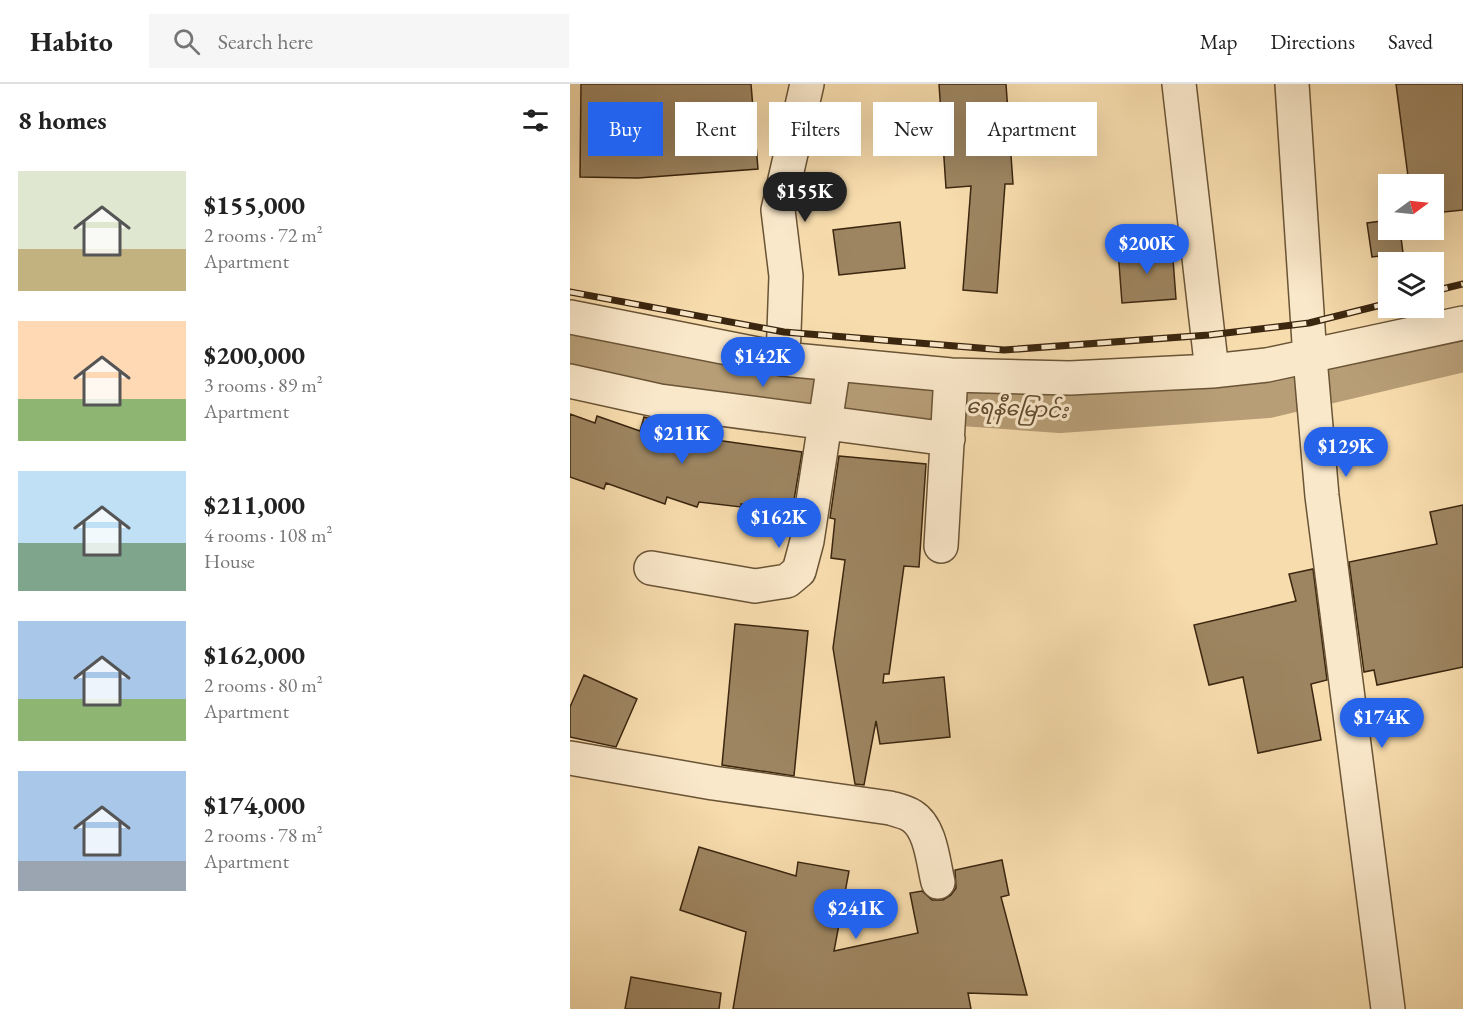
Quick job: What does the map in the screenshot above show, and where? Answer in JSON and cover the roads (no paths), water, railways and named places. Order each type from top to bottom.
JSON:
[{"type":"street","points":[[783,359],[786,276],[778,210],[807,84]]},
{"type":"street","points":[[1179,84],[1212,371]]},
{"type":"street","points":[[1292,84],[1310,358],[1321,481],[1388,1009]]},
{"type":"street","points":[[570,317],[783,359],[951,375],[1070,378],[1212,371],[1310,358],[1463,323]]},
{"type":"street","points":[[651,568],[755,586],[787,581],[803,556],[834,364]]},
{"type":"street","points":[[941,546],[951,375]]},
{"type":"street","points":[[570,381],[660,401],[948,439]]},
{"type":"street","points":[[570,758],[712,783],[890,808],[912,815],[921,824],[927,838],[938,882]]},
{"type":"waterway","name":"ရေနီမြောင်း","points":[[570,350],[591,358],[862,399],[1060,413],[1268,398],[1463,352]]},
{"type":"railway","points":[[1444,289],[1463,284]]},
{"type":"railway","points":[[570,292],[784,332],[1004,350],[1209,335],[1309,323],[1378,306]]}]
